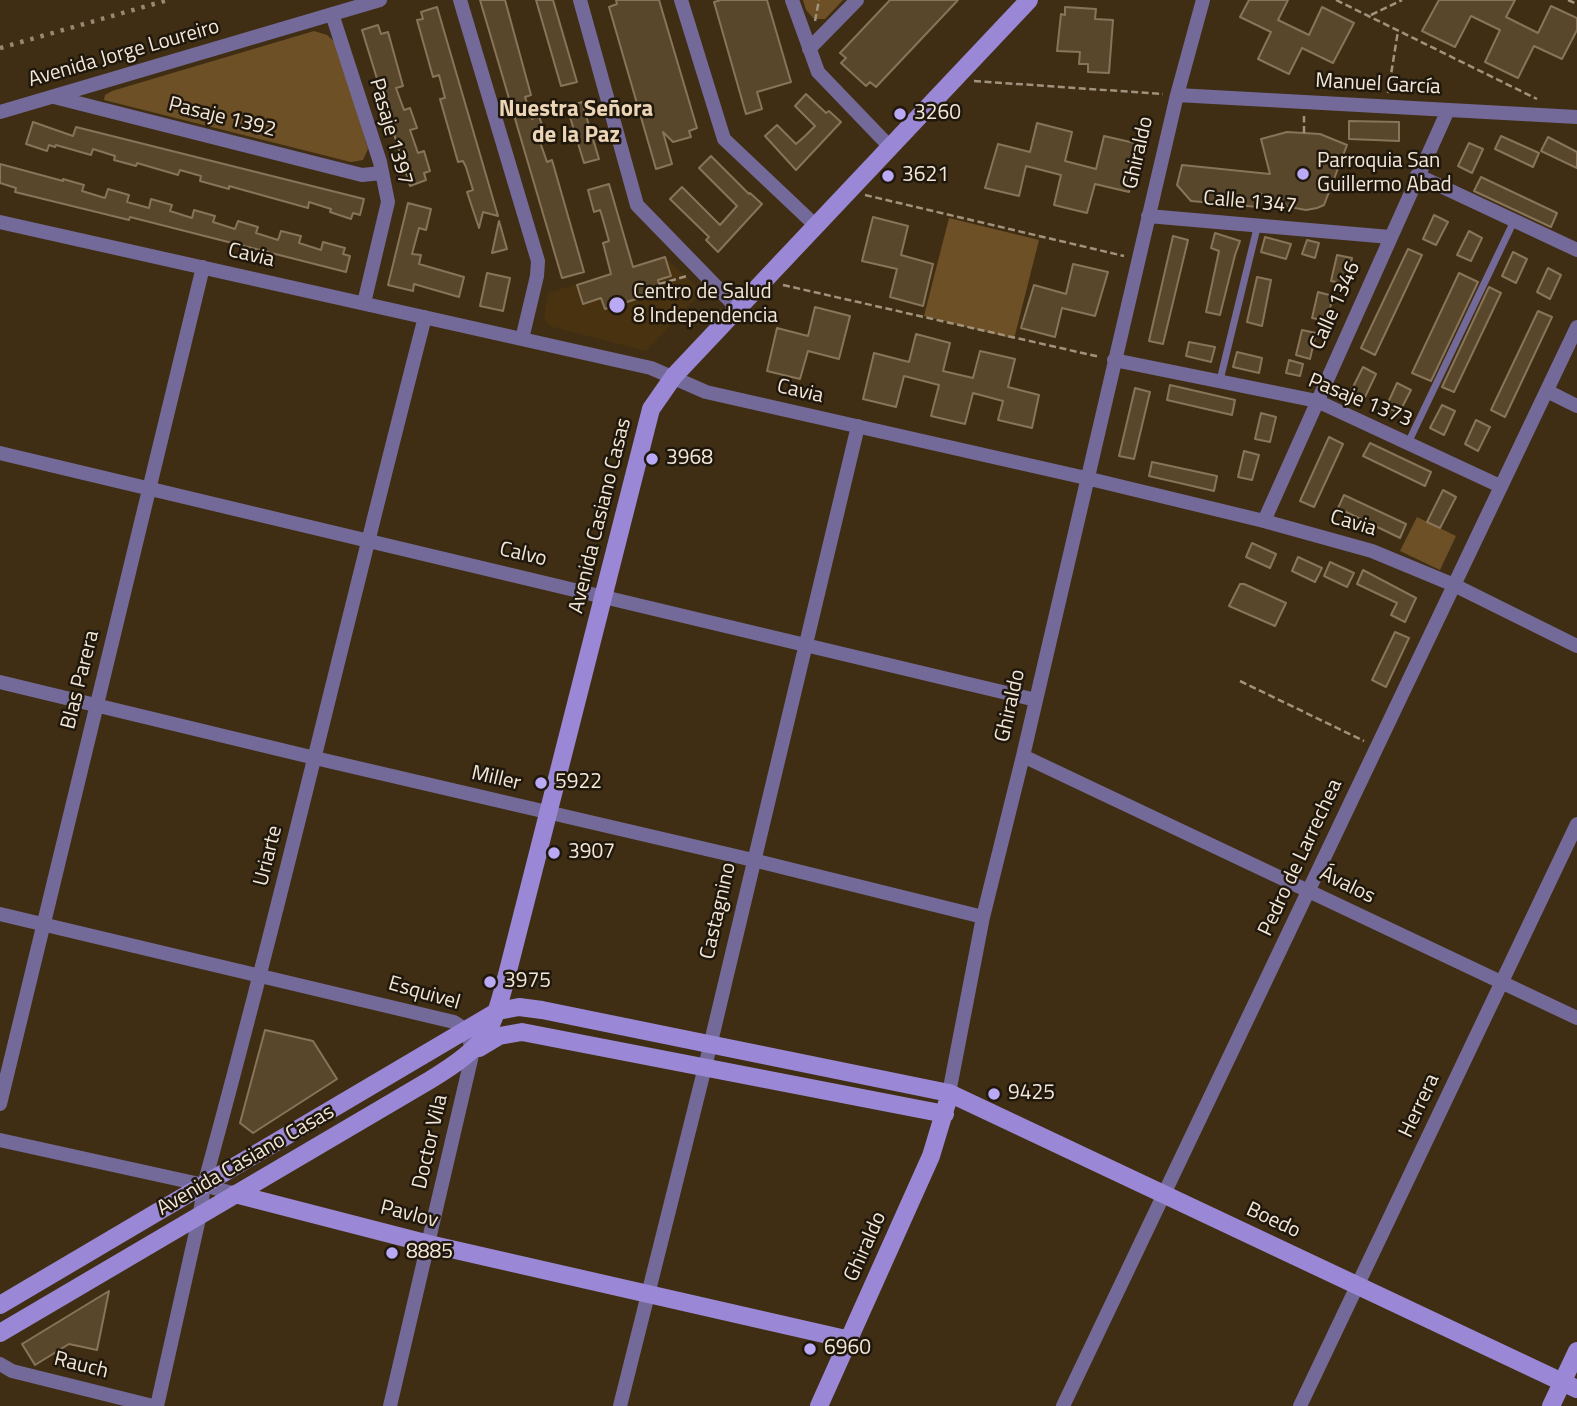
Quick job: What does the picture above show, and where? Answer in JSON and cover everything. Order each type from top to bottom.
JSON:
[{"type":"street","name":"Avenida Jorge Loureiro","points":[[0,112],[380,0]]},
{"type":"street","points":[[460,0],[538,261],[522,339]]},
{"type":"street","points":[[580,0],[637,205],[737,309]]},
{"type":"street","points":[[681,0],[724,139],[816,226]]},
{"type":"street","points":[[792,0],[818,72],[890,147]]},
{"type":"street","points":[[809,49],[857,0]]},
{"type":"street","name":"Avenida Casiano Casas","points":[[0,1332],[430,1080],[473,1051],[486,1036],[498,1011],[652,409],[674,376],[1029,0]]},
{"type":"street","name":"Ghiraldo","points":[[819,1406],[931,1156],[945,1114],[982,917],[1023,756],[1177,95],[1203,0]]},
{"type":"street","name":"Pasaje 1397","points":[[332,14],[382,173],[388,202],[364,303]]},
{"type":"street","name":"Manuel García","points":[[1177,95],[1577,117]]},
{"type":"street","name":"Pasaje 1392","points":[[52,96],[362,175],[382,173]]},
{"type":"street","name":"Calle 1346","points":[[1264,521],[1448,110]]},
{"type":"street","points":[[1418,175],[1577,250]]},
{"type":"street","name":"Calle 1347","points":[[1148,216],[1390,237]]},
{"type":"street","name":"Cavia","points":[[0,222],[651,368],[706,392],[1264,521],[1373,551],[1454,584],[1577,646]]},
{"type":"street","name":"Blas Parera","points":[[0,1104],[203,267]]},
{"type":"street","name":"Uriarte","points":[[155,1406],[205,1185],[261,976],[425,317]]},
{"type":"street","name":"Pedro de Larrechea","points":[[1063,1406],[1577,327]]},
{"type":"street","name":"Pasaje 1373","points":[[1114,360],[1317,401],[1500,486]]},
{"type":"street","points":[[1547,391],[1577,406]]},
{"type":"street","name":"Castagnino","points":[[620,1406],[705,1067],[858,426]]},
{"type":"street","name":"Calvo","points":[[0,453],[1036,700]]},
{"type":"street","name":"Miller","points":[[0,682],[753,860],[982,917]]},
{"type":"street","name":"Ávalos","points":[[1023,756],[1577,1018]]},
{"type":"street","name":"Herrera","points":[[1300,1406],[1577,824]]},
{"type":"street","name":"Esquivel","points":[[0,914],[454,1021],[466,1030],[473,1051]]},
{"type":"street","points":[[498,1011],[519,1007],[542,1010],[949,1093]]},
{"type":"street","name":"Avenida Casiano Casas","points":[[0,1306],[498,1011]]},
{"type":"street","points":[[473,1051],[499,1036],[522,1032],[945,1114]]},
{"type":"street","name":"Doctor Vila","points":[[390,1406],[473,1051]]},
{"type":"street","name":"Boedo","points":[[949,1093],[1570,1386]]},
{"type":"street","name":"Pavlov","points":[[0,1140],[205,1185],[429,1244],[850,1340]]},
{"type":"street","points":[[1552,1406],[1570,1386],[1577,1352]]},
{"type":"street","name":"Rauch","points":[[0,1364],[12,1371],[155,1406]]},
{"type":"lane","points":[[1408,443],[1514,220]]},
{"type":"lane","points":[[1220,380],[1258,224]]},
{"type":"path","points":[[1336,0],[1547,104]]},
{"type":"path","points":[[1369,16],[1402,0]]},
{"type":"path","points":[[1568,0],[1577,4]]},
{"type":"path","points":[[809,10],[823,16]]},
{"type":"path","points":[[1386,106],[1398,31]]},
{"type":"path","points":[[954,79],[1177,95]]},
{"type":"path","points":[[849,191],[1138,259]]},
{"type":"path","points":[[659,284],[700,273]]},
{"type":"path","points":[[764,281],[1114,360]]},
{"type":"path","points":[[1240,681],[1377,747]]},
{"type":"shaded area","points":[[803,0],[843,0],[825,19],[814,19],[806,10]]},
{"type":"shaded area","points":[[314,31],[327,35],[337,44],[368,149],[363,160],[351,162],[104,100],[105,95],[112,91]]},
{"type":"shaded area","points":[[949,218],[1039,240],[1014,339],[924,316]]},
{"type":"shaded area","name":"Centro de Salud 8 Independencia","points":[[665,257],[702,292],[646,351],[549,326],[544,318],[548,293]]},
{"type":"shaded area","points":[[1417,517],[1456,536],[1440,570],[1400,551]]},
{"type":"building","points":[[480,0],[505,0],[531,95],[525,97],[532,119],[539,116],[546,137],[539,139],[547,162],[552,160],[584,272],[562,278]]},
{"type":"building","points":[[536,0],[553,0],[577,82],[561,86]]},
{"type":"building","points":[[616,0],[659,0],[697,128],[689,131],[691,137],[673,142],[663,132],[672,164],[656,169],[609,7],[617,4]]},
{"type":"building","points":[[767,0],[791,82],[757,92],[762,109],[746,114],[714,2]]},
{"type":"building","points":[[890,0],[958,0],[876,87],[870,82],[866,86],[841,63],[846,58],[840,53]]},
{"type":"building","points":[[1249,0],[1288,0],[1278,20],[1309,35],[1322,7],[1354,23],[1333,63],[1302,48],[1289,74],[1258,59],[1271,32],[1240,17]]},
{"type":"building","points":[[1439,0],[1515,0],[1506,17],[1538,33],[1551,6],[1577,18],[1577,30],[1562,59],[1534,46],[1518,78],[1485,62],[1500,30],[1471,16],[1455,47],[1422,31]]},
{"type":"building","points":[[437,7],[498,216],[483,212],[479,228],[467,192],[473,190],[463,161],[458,162],[440,99],[445,98],[439,75],[433,77],[417,20],[423,19],[421,12]]},
{"type":"building","points":[[1065,7],[1096,9],[1095,19],[1113,20],[1109,73],[1088,72],[1088,64],[1079,64],[1080,52],[1057,51],[1061,14],[1065,15]]},
{"type":"building","points":[[378,25],[381,34],[388,32],[403,86],[396,88],[404,110],[410,108],[417,128],[410,130],[418,153],[424,151],[430,171],[424,173],[426,180],[410,186],[362,30]]},
{"type":"building","points":[[806,94],[826,113],[829,111],[841,122],[796,170],[765,136],[777,125],[796,144],[815,126],[795,106]]},
{"type":"building","points":[[582,102],[599,159],[584,163],[567,107]]},
{"type":"building","points":[[1349,121],[1399,122],[1399,141],[1349,139]]},
{"type":"building","points":[[33,122],[73,136],[76,127],[364,199],[360,215],[353,213],[351,219],[309,202],[308,208],[229,186],[229,189],[200,181],[201,176],[180,170],[178,175],[137,163],[136,166],[114,160],[115,156],[93,149],[91,155],[49,145],[47,151],[26,144]]},
{"type":"building","points":[[1037,123],[1072,132],[1065,161],[1096,169],[1104,136],[1139,144],[1129,192],[1095,184],[1087,213],[1054,205],[1061,175],[1026,166],[1019,196],[985,188],[998,144],[1030,152]]},
{"type":"building","name":"Parroquia San Guillermo Abad","points":[[1287,132],[1320,134],[1347,145],[1324,205],[1306,210],[1284,206],[1259,193],[1258,207],[1191,201],[1177,185],[1182,165],[1270,174],[1261,139]]},
{"type":"building","points":[[1501,136],[1539,153],[1533,167],[1495,149]]},
{"type":"building","points":[[1548,137],[1577,152],[1577,168],[1541,151]]},
{"type":"building","points":[[1469,143],[1483,149],[1472,173],[1458,166]]},
{"type":"building","points":[[711,156],[762,204],[718,252],[706,240],[709,237],[670,199],[682,187],[720,225],[737,206],[699,168]]},
{"type":"building","points":[[0,164],[84,185],[82,191],[105,198],[108,189],[129,195],[127,202],[149,208],[151,199],[172,205],[170,211],[192,218],[194,210],[215,216],[213,222],[235,229],[238,221],[258,227],[256,233],[278,240],[281,231],[301,236],[299,243],[321,250],[323,242],[345,248],[343,254],[350,256],[346,272],[130,217],[129,220],[15,192],[16,188],[0,183]]},
{"type":"building","points":[[1481,177],[1557,213],[1551,227],[1474,191]]},
{"type":"building","points":[[609,184],[633,267],[665,257],[671,276],[658,280],[661,291],[605,309],[601,298],[583,304],[577,285],[611,274],[603,243],[609,241],[600,210],[594,212],[588,190]]},
{"type":"building","points":[[408,203],[431,209],[426,230],[419,228],[412,254],[421,255],[419,264],[464,277],[459,297],[414,284],[413,291],[388,285]]},
{"type":"building","points":[[1434,215],[1448,222],[1436,245],[1423,239]]},
{"type":"building","points":[[873,217],[908,226],[901,255],[933,264],[923,306],[890,297],[897,269],[862,261]]},
{"type":"building","points":[[499,221],[507,249],[492,253]]},
{"type":"building","points":[[1469,231],[1482,238],[1471,261],[1457,255]]},
{"type":"building","points":[[1215,233],[1240,241],[1220,315],[1206,312],[1219,251],[1211,248]]},
{"type":"building","points":[[1173,236],[1188,240],[1163,344],[1149,341]]},
{"type":"building","points":[[1265,237],[1291,244],[1286,259],[1261,252]]},
{"type":"building","points":[[1307,240],[1319,243],[1315,258],[1302,254]]},
{"type":"building","points":[[1408,249],[1422,255],[1375,355],[1361,348]]},
{"type":"building","points":[[1513,252],[1527,259],[1516,283],[1502,276]]},
{"type":"building","points":[[1337,255],[1352,258],[1346,284],[1331,281]]},
{"type":"building","points":[[1073,264],[1108,272],[1095,316],[1062,308],[1055,337],[1021,328],[1034,285],[1066,294]]},
{"type":"building","points":[[1548,268],[1561,275],[1550,299],[1537,292]]},
{"type":"building","points":[[487,273],[510,278],[503,311],[480,306]]},
{"type":"building","points":[[1459,273],[1478,282],[1431,381],[1412,373]]},
{"type":"building","points":[[1257,277],[1271,280],[1262,326],[1247,322]]},
{"type":"building","points":[[1489,287],[1501,293],[1454,392],[1442,387]]},
{"type":"building","points":[[1318,292],[1333,296],[1327,321],[1312,318]]},
{"type":"building","points":[[815,307],[850,316],[839,359],[808,351],[800,379],[767,371],[777,328],[808,336]]},
{"type":"building","points":[[1538,311],[1552,317],[1505,417],[1491,410]]},
{"type":"building","points":[[1302,330],[1316,333],[1310,359],[1296,355]]},
{"type":"building","points":[[916,334],[950,343],[943,371],[973,378],[980,351],[1015,359],[1008,387],[1039,395],[1032,428],[998,420],[1003,401],[973,393],[965,424],[931,416],[939,385],[904,376],[896,407],[863,399],[874,353],[909,362]]},
{"type":"building","points":[[1189,342],[1215,347],[1211,362],[1186,356]]},
{"type":"building","points":[[1237,352],[1262,358],[1259,373],[1233,367]]},
{"type":"building","points":[[1289,360],[1303,364],[1300,376],[1286,373]]},
{"type":"building","points":[[1363,367],[1376,374],[1365,397],[1351,391]]},
{"type":"building","points":[[1397,383],[1411,390],[1399,413],[1386,407]]},
{"type":"building","points":[[1170,385],[1235,400],[1232,415],[1167,400]]},
{"type":"building","points":[[1135,388],[1150,392],[1134,459],[1119,456]]},
{"type":"building","points":[[1442,405],[1455,411],[1444,435],[1430,428]]},
{"type":"building","points":[[1261,413],[1276,417],[1270,442],[1255,439]]},
{"type":"building","points":[[1476,420],[1490,427],[1478,451],[1465,444]]},
{"type":"building","points":[[1329,437],[1343,444],[1314,507],[1300,501]]},
{"type":"building","points":[[1370,443],[1431,472],[1425,486],[1363,456]]},
{"type":"building","points":[[1244,451],[1259,455],[1252,480],[1238,477]]},
{"type":"building","points":[[1152,462],[1217,476],[1214,491],[1149,476]]},
{"type":"building","points":[[1443,490],[1456,497],[1440,528],[1427,522]]},
{"type":"building","points":[[1344,495],[1406,524],[1400,538],[1338,508]]},
{"type":"building","points":[[1252,543],[1276,554],[1270,568],[1246,557]]},
{"type":"building","points":[[1298,557],[1322,568],[1315,582],[1292,571]]},
{"type":"building","points":[[1330,562],[1354,573],[1347,587],[1324,576]]},
{"type":"building","points":[[1363,570],[1416,598],[1405,622],[1391,615],[1397,603],[1357,584]]},
{"type":"building","points":[[1240,584],[1286,603],[1275,626],[1229,606]]},
{"type":"building","points":[[1395,632],[1409,638],[1386,687],[1372,680]]},
{"type":"building","points":[[265,1030],[313,1041],[337,1079],[253,1133],[240,1123]]},
{"type":"building","points":[[109,1291],[97,1350],[69,1344],[35,1365],[22,1344]]},
{"type":"railway","points":[[0,48],[168,0]]},
{"type":"place","name":"3260","points":[[900,114]]},
{"type":"place","name":"Parroquia San Guillermo Abad","points":[[1303,174]]},
{"type":"place","name":"3621","points":[[888,176]]},
{"type":"place","name":"Centro de Salud 8 Independencia","points":[[617,305]]},
{"type":"place","name":"3968","points":[[652,459]]},
{"type":"place","name":"5922","points":[[541,783]]},
{"type":"place","name":"3907","points":[[554,853]]},
{"type":"place","name":"3975","points":[[490,982]]},
{"type":"place","name":"9425","points":[[994,1094]]},
{"type":"place","name":"8885","points":[[392,1253]]},
{"type":"place","name":"6960","points":[[810,1349]]},
{"type":"district","name":"Nuestra Señora de la Paz","points":[[576,123]]}]
